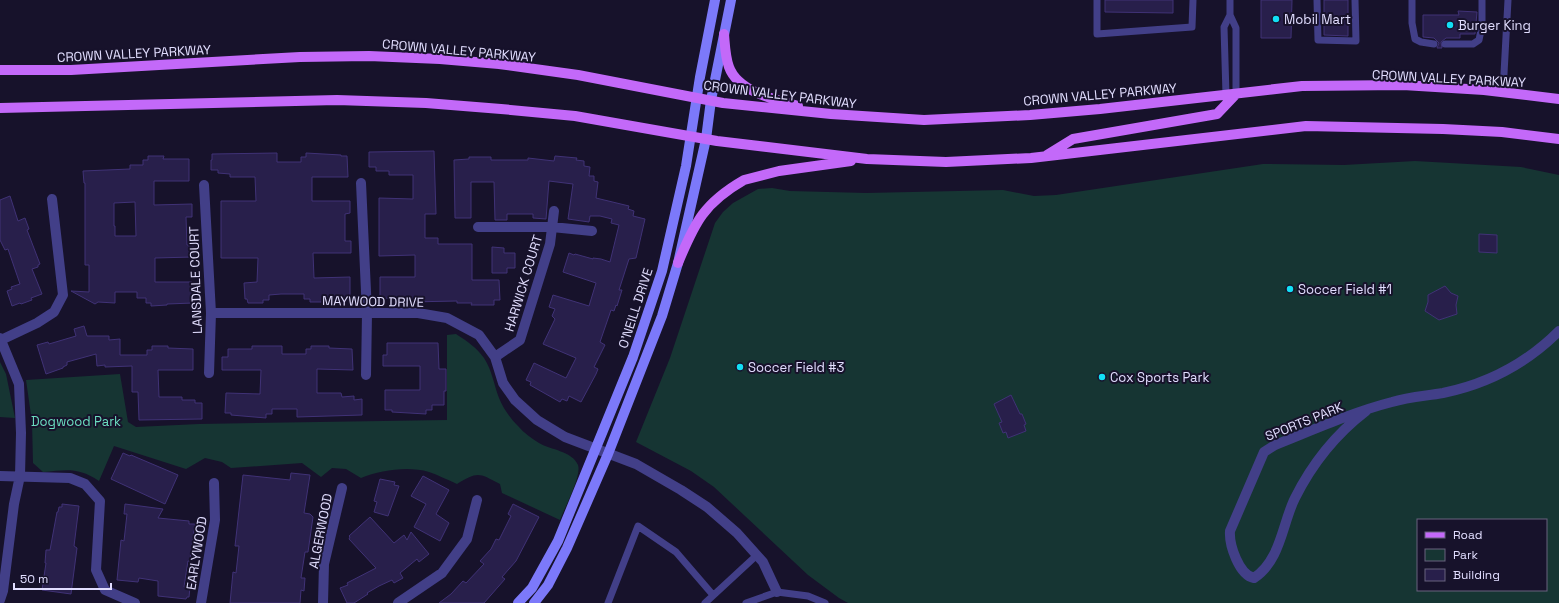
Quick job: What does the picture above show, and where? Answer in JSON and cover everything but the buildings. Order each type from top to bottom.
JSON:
[{"type":"main road","name":"O'NEILL DRIVE","points":[[518,603],[532,588],[558,541],[597,449],[633,357],[662,271],[686,166],[715,0]]},
{"type":"main road","name":"O'NEILL DRIVE","points":[[534,603],[548,585],[567,548],[608,454],[662,316],[678,262],[706,140],[711,100],[731,0]]},
{"type":"main road","points":[[724,34],[726,54],[730,69],[738,80],[763,96],[830,114]]},
{"type":"main road","name":"CROWN VALLEY PARKWAY","points":[[0,70],[71,70],[300,57],[440,59],[499,64],[578,75],[711,100],[830,114],[924,120],[1030,115],[1100,109],[1302,86],[1403,85],[1503,92],[1559,99]]},
{"type":"main road","points":[[1045,156],[1074,139],[1217,114],[1231,94]]},
{"type":"main road","points":[[0,108],[52,108],[337,100],[426,103],[501,108],[575,116],[706,140],[867,159],[946,162],[1045,156],[1306,126],[1502,132],[1559,139]]},
{"type":"main road","points":[[678,262],[689,235],[705,210],[723,193],[744,180],[779,171],[867,159]]},
{"type":"street","points":[[361,183],[367,313],[366,375]]},
{"type":"street","name":"LANSDALE COURT","points":[[204,185],[211,313],[209,373]]},
{"type":"street","points":[[0,600],[3,590],[14,504],[20,476],[22,433],[19,384],[0,339],[37,323],[54,312],[62,295],[52,199]]},
{"type":"street","name":"HARWICK COURT","points":[[495,358],[520,340],[550,244],[554,211]]},
{"type":"street","name":"HARWICK COURT","points":[[478,226],[552,227],[592,231]]},
{"type":"street","name":"MAYWOOD DRIVE","points":[[211,313],[418,313],[447,318],[479,335],[495,358],[503,383],[515,400],[537,420],[565,437],[636,464],[681,490],[707,508],[737,534],[763,562],[777,592]]},
{"type":"street","name":"SPORTS PARK","points":[[1366,411],[1351,422],[1333,440],[1313,468],[1295,499],[1278,546],[1269,563],[1254,578],[1241,571],[1230,543],[1230,531],[1264,452],[1275,445],[1366,411],[1402,399],[1458,390],[1486,380],[1524,360],[1559,331]]},
{"type":"street","points":[[0,476],[70,478],[86,484],[100,501],[96,570],[104,590],[135,603]]},
{"type":"street","name":"EARLYWOOD","points":[[201,603],[216,520],[214,483]]},
{"type":"street","name":"ALGERWOOD","points":[[323,603],[324,564],[342,488]]},
{"type":"street","points":[[398,603],[442,573],[467,539],[477,500]]},
{"type":"lane","points":[[1097,0],[1097,34],[1192,27],[1193,0]]},
{"type":"lane","points":[[1230,0],[1230,15],[1236,28],[1231,94]]},
{"type":"lane","points":[[1317,0],[1318,40],[1356,41],[1355,0]]},
{"type":"lane","points":[[1412,0],[1412,23],[1415,39],[1421,42],[1434,44]]},
{"type":"lane","points":[[1503,92],[1508,0]]},
{"type":"lane","points":[[1445,44],[1473,44],[1479,40],[1482,25],[1482,3]]},
{"type":"lane","points":[[1230,15],[1224,27],[1231,94]]},
{"type":"lane","points":[[608,603],[638,526],[676,552],[713,595]]},
{"type":"lane","points":[[705,603],[757,555]]},
{"type":"lane","points":[[746,603],[777,592],[808,596],[825,603]]},
{"type":"green space","name":"Cox Sports Park","points":[[1415,161],[1521,167],[1559,175],[1559,603],[848,603],[808,575],[714,487],[691,471],[636,442],[670,358],[715,223],[723,212],[733,203],[758,189],[772,188],[790,191],[866,193],[1003,190],[1034,196],[1056,195],[1263,164],[1344,165]]},
{"type":"green space","name":"Dogwood Park","points":[[456,334],[472,345],[484,358],[501,402],[515,423],[539,443],[561,451],[575,460],[578,465],[579,470],[575,484],[560,520],[502,493],[500,484],[478,475],[474,475],[457,484],[421,470],[404,469],[386,471],[361,478],[346,469],[332,468],[321,477],[302,463],[231,468],[222,462],[205,458],[186,469],[114,446],[99,481],[85,473],[72,470],[43,472],[33,463],[32,422],[26,380],[120,374],[128,422],[136,427],[199,424],[447,420],[447,335]]},
{"type":"green space","points":[[0,362],[6,374],[15,418],[0,417]]},
{"type":"place","name":"Mobil Mart","points":[[1276,19]]},
{"type":"place","name":"Burger King","points":[[1450,25]]},
{"type":"place","name":"Soccer Field #1","points":[[1290,289]]},
{"type":"place","name":"Soccer Field #3","points":[[740,367]]},
{"type":"place","name":"Cox Sports Park","points":[[1102,377]]}]
